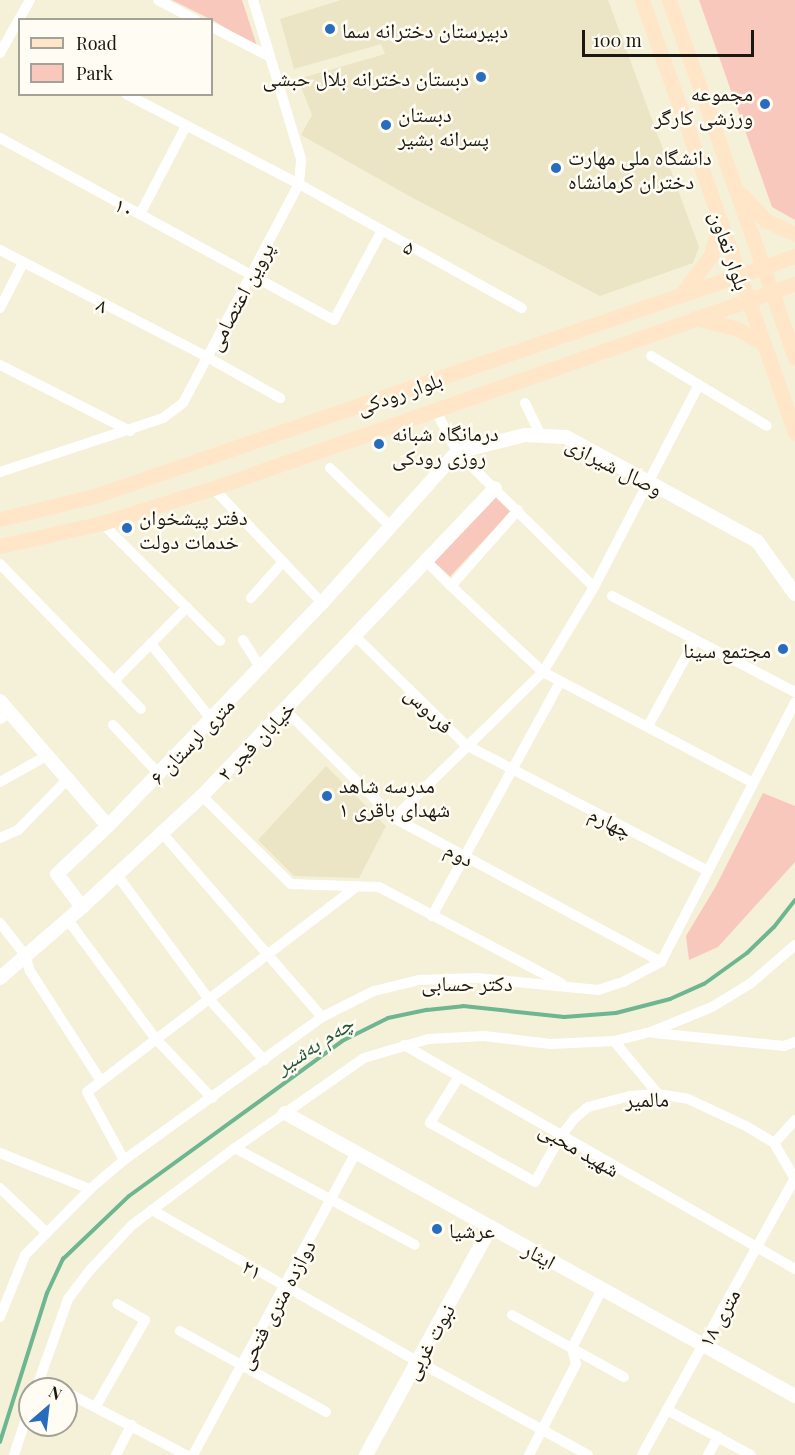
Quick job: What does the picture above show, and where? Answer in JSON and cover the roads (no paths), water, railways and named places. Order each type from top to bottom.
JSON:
[{"type":"main road","name":"بلوار تعاون","points":[[642,0],[795,433]]},
{"type":"main road","name":"بلوار تعاون","points":[[669,0],[771,290],[793,344]]},
{"type":"main road","points":[[731,179],[751,207],[766,221],[795,234]]},
{"type":"main road","points":[[680,296],[711,255],[717,240],[720,218]]},
{"type":"main road","name":"بلوار رودکی","points":[[0,519],[94,496],[795,256]]},
{"type":"main road","points":[[771,290],[795,284]]},
{"type":"main road","name":"بلوار رودکی","points":[[0,546],[102,523],[213,488],[771,290]]},
{"type":"main road","points":[[694,318],[738,329],[764,344]]},
{"type":"main road","points":[[94,496],[102,523]]},
{"type":"street","points":[[23,18],[30,0]]},
{"type":"street","points":[[158,0],[192,18]]},
{"type":"street","name":"پروین اعتصامی","points":[[0,472],[162,418],[183,403],[299,184],[302,159],[253,0]]},
{"type":"street","points":[[213,28],[270,57]]},
{"type":"street","points":[[0,53],[15,37]]},
{"type":"street","name":"۵","points":[[130,96],[299,184],[522,308]]},
{"type":"street","points":[[140,213],[186,126]]},
{"type":"street","name":"۱۰","points":[[0,138],[334,320],[381,230]]},
{"type":"street","name":"۸","points":[[0,250],[207,357],[280,398]]},
{"type":"street","points":[[0,308],[23,263]]},
{"type":"street","points":[[651,356],[767,426]]},
{"type":"street","points":[[0,365],[130,430]]},
{"type":"street","points":[[394,818],[543,672],[594,587],[698,386]]},
{"type":"street","points":[[525,403],[540,434]]},
{"type":"street","points":[[435,409],[457,452],[594,587]]},
{"type":"street","name":"وصال شیرازی","points":[[457,452],[540,434],[566,437],[757,541],[795,594]]},
{"type":"street","points":[[213,488],[322,603],[457,452]]},
{"type":"street","points":[[330,468],[390,526]]},
{"type":"street","name":"خیابان فجر ۲","points":[[0,978],[68,920],[202,796],[495,488]]},
{"type":"street","points":[[451,586],[518,510]]},
{"type":"street","points":[[102,523],[220,641]]},
{"type":"street","points":[[426,561],[543,672],[752,782]]},
{"type":"street","points":[[251,598],[283,562]]},
{"type":"street","points":[[0,564],[141,708]]},
{"type":"street","points":[[612,596],[795,692]]},
{"type":"street","name":"۶ متری لرستان","points":[[82,907],[57,874],[108,826],[322,603]]},
{"type":"street","points":[[114,681],[187,607]]},
{"type":"street","name":"فردوس","points":[[354,636],[466,745],[514,770]]},
{"type":"street","points":[[243,640],[260,667]]},
{"type":"street","points":[[648,726],[695,640]]},
{"type":"street","points":[[150,644],[211,719]]},
{"type":"street","points":[[432,916],[464,855],[514,770],[560,682]]},
{"type":"street","points":[[0,701],[5,716],[48,755],[108,826]]},
{"type":"street","points":[[661,962],[795,702]]},
{"type":"street","name":"دوم","points":[[285,710],[394,818],[661,962]]},
{"type":"street","points":[[113,725],[158,774]]},
{"type":"street","points":[[0,782],[48,755]]},
{"type":"street","name":"چهارم","points":[[514,770],[708,871]]},
{"type":"street","points":[[1,836],[18,830],[69,778]]},
{"type":"street","points":[[202,796],[291,884],[379,887],[567,986]]},
{"type":"street","points":[[162,833],[322,1017]]},
{"type":"street","points":[[117,875],[208,998],[264,1060]]},
{"type":"street","points":[[124,1160],[87,1092],[357,886]]},
{"type":"street","points":[[68,920],[155,1038],[212,1098]]},
{"type":"street","points":[[0,923],[25,955],[30,971],[101,1081]]},
{"type":"street","points":[[41,1377],[68,1299],[104,1254],[132,1225],[235,1148],[364,1058],[428,1039],[484,1036],[551,1044],[614,1041],[651,1032],[712,1007],[751,983],[795,945]]},
{"type":"street","name":"دکتر حسابی","points":[[0,1317],[5,1285],[25,1255],[45,1231],[90,1189],[124,1160],[322,1017],[374,991],[419,980],[476,978],[598,990],[623,982],[661,962]]},
{"type":"street","points":[[651,1032],[784,1046],[795,1042]]},
{"type":"street","points":[[614,1041],[658,1094]]},
{"type":"street","name":"شهید محبی","points":[[404,1045],[560,1137],[795,1269]]},
{"type":"street","name":"مالمیر","points":[[458,1078],[430,1123],[535,1182],[560,1137],[588,1107],[630,1096],[658,1094],[688,1099],[774,1143]]},
{"type":"street","name":"ایثار","points":[[285,1113],[795,1396]]},
{"type":"street","points":[[794,1179],[774,1143],[795,1120]]},
{"type":"street","points":[[235,1148],[415,1245]]},
{"type":"street","name":"دوازده متری فتحی","points":[[193,1455],[356,1152]]},
{"type":"street","points":[[0,1153],[90,1189]]},
{"type":"street","name":"۱۸ متری","points":[[642,1455],[794,1179]]},
{"type":"street","points":[[0,1188],[45,1231]]},
{"type":"street","name":"۲۱","points":[[152,1210],[284,1287],[588,1455]]},
{"type":"street","name":"نبوت غربی","points":[[366,1455],[491,1227]]},
{"type":"street","points":[[529,1455],[576,1364],[572,1348],[602,1289]]},
{"type":"street","points":[[96,1406],[145,1320],[117,1304]]},
{"type":"street","points":[[512,1315],[624,1377]]},
{"type":"street","points":[[180,1331],[326,1412]]},
{"type":"street","points":[[78,1398],[186,1455]]},
{"type":"street","points":[[667,1410],[751,1455]]},
{"type":"street","points":[[116,1455],[131,1425]]},
{"type":"street","points":[[14,1455],[20,1437]]},
{"type":"street","points":[[708,1455],[718,1437]]},
{"type":"waterway","name":"چەم بەشیر","points":[[0,1442],[47,1293],[63,1259],[129,1196],[342,1041],[388,1018],[427,1010],[463,1006],[564,1017],[616,1013],[670,999],[704,984],[747,953],[774,927],[795,900]]},
{"type":"place","name":"دبیرستان دخترانه سما","points":[[330,29]]},
{"type":"place","name":"دبستان دخترانه بلال حبشی","points":[[481,77]]},
{"type":"place","name":"مجموعه ورزشی کارگر","points":[[765,104]]},
{"type":"place","name":"دبستان پسرانه بشير","points":[[386,125]]},
{"type":"place","name":"دانشگاه ملی مهارت دختران کرمانشاه","points":[[556,168]]},
{"type":"place","name":"درمانگاه شبانه روزی رودکی","points":[[379,444]]},
{"type":"place","name":"دفتر پیشخوان خدمات دولت","points":[[127,528]]},
{"type":"place","name":"مجتمع سینا","points":[[783,649]]},
{"type":"place","name":"مدرسه شاهد شهدای باقری ۱","points":[[327,796]]},
{"type":"place","name":"عرشیا","points":[[437,1229]]}]
